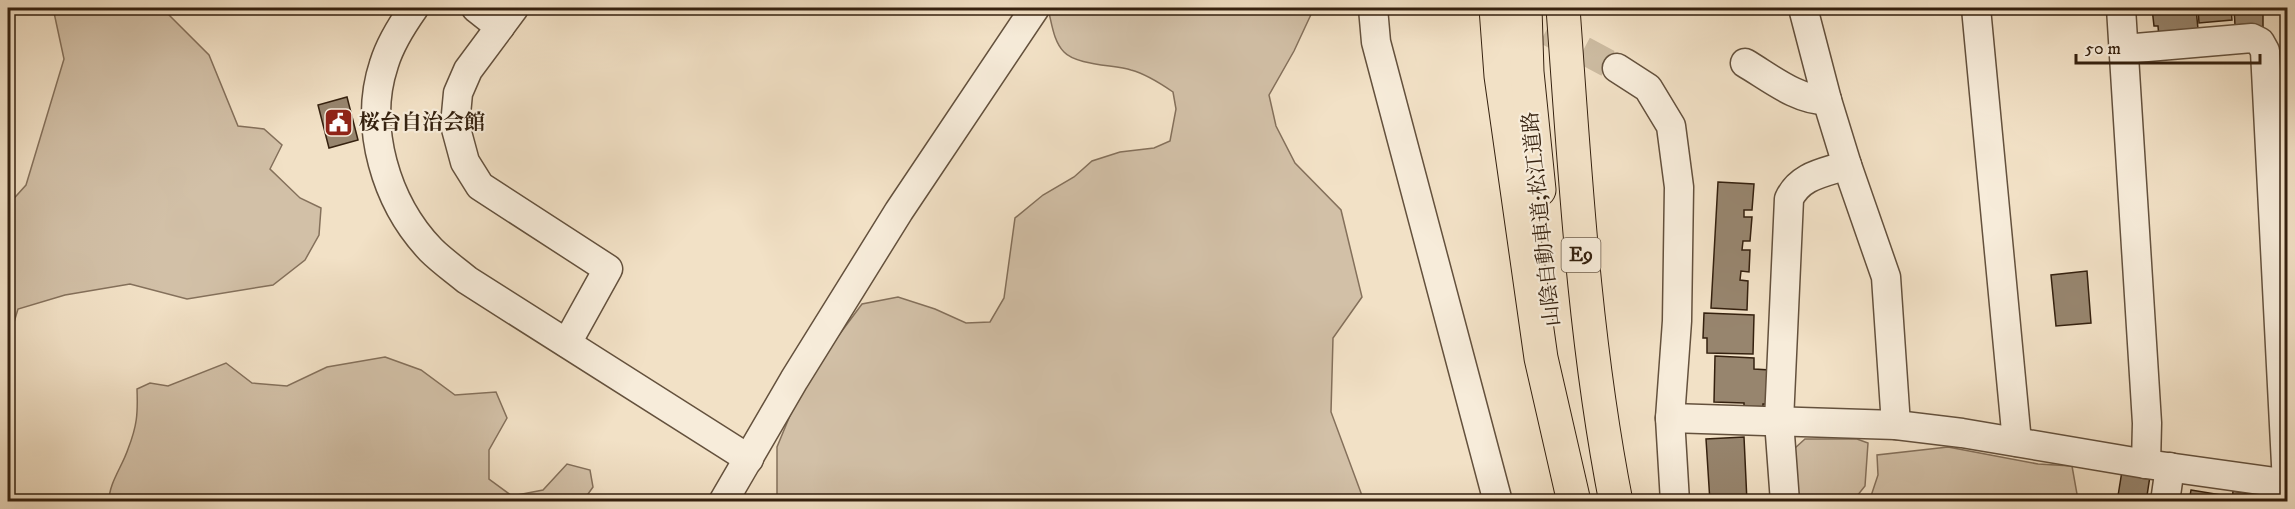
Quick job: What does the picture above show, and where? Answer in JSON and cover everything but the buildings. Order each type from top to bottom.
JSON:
[{"type":"highway","points":[[1497,8],[1501,76],[1541,358],[1576,501]]},
{"type":"highway","name":"山陰自動車道;松江道路","points":[[1525,8],[1527,72],[1551,309],[1576,501]]},
{"type":"highway","name":"山陰自動車道;松江道路","points":[[1563,8],[1583,283],[1607,456],[1616,501]]},
{"type":"street","points":[[414,8],[405,20],[384,64],[376,106],[380,147],[398,204],[418,235],[467,280],[749,459]]},
{"type":"street","points":[[476,8],[507,17],[468,70],[458,93],[455,125],[465,162],[480,186],[608,269],[567,343]]},
{"type":"street","points":[[723,501],[794,380],[899,211],[1035,8]]},
{"type":"street","points":[[1373,8],[1376,42],[1498,501]]},
{"type":"street","points":[[1392,8],[1390,28],[1402,92],[1408,160]]},
{"type":"street","points":[[1803,8],[1847,165],[1886,277],[1896,425]]},
{"type":"street","points":[[1976,8],[2017,442]]},
{"type":"street","points":[[2121,8],[2147,423],[2165,501]]},
{"type":"street","points":[[1670,418],[1896,425],[1962,432],[2287,484],[2265,51],[2260,42],[2252,38],[2124,49]]},
{"type":"street","points":[[1745,63],[1796,93],[1813,100],[1827,100]]},
{"type":"street","points":[[1617,68],[1648,88],[1671,126],[1680,187],[1677,321],[1670,418],[1675,501]]},
{"type":"street","points":[[1785,501],[1779,420],[1789,199],[1794,188],[1802,181],[1847,165]]},
{"type":"shaded area","points":[[53,8],[167,8],[167,13],[209,55],[238,126],[264,129],[282,145],[270,169],[300,198],[321,208],[319,235],[305,260],[273,285],[187,299],[130,284],[65,295],[18,309],[8,342],[8,205],[26,185],[64,59]]},
{"type":"shaded area","points":[[1052,8],[1314,8],[1294,51],[1269,95],[1276,126],[1295,163],[1341,210],[1362,297],[1333,338],[1331,412],[1364,501],[777,502],[777,447],[796,401],[827,351],[862,304],[898,297],[935,309],[966,323],[990,322],[1004,298],[1015,218],[1043,195],[1074,177],[1092,161],[1120,152],[1154,148],[1170,141],[1176,109],[1173,92],[1137,72],[1077,60],[1064,52],[1052,28],[1049,13]]},
{"type":"shaded area","points":[[385,357],[421,370],[455,395],[496,392],[507,418],[489,450],[489,479],[512,496],[543,490],[567,464],[590,470],[593,487],[583,501],[109,501],[113,481],[125,456],[135,426],[137,389],[150,383],[168,386],[226,363],[252,383],[287,386],[327,367]]},
{"type":"shaded area","points":[[1805,439],[1857,439],[1868,443],[1865,486],[1853,501],[1796,501],[1795,448]]},
{"type":"shaded area","points":[[1948,447],[2038,464],[2072,466],[2077,494],[2072,502],[1869,502],[1878,475],[1877,455]]},
{"type":"tunnel","points":[[1509,11],[1617,68]]},
{"type":"place","name":"桜台自治会館","points":[[338,123]]}]
